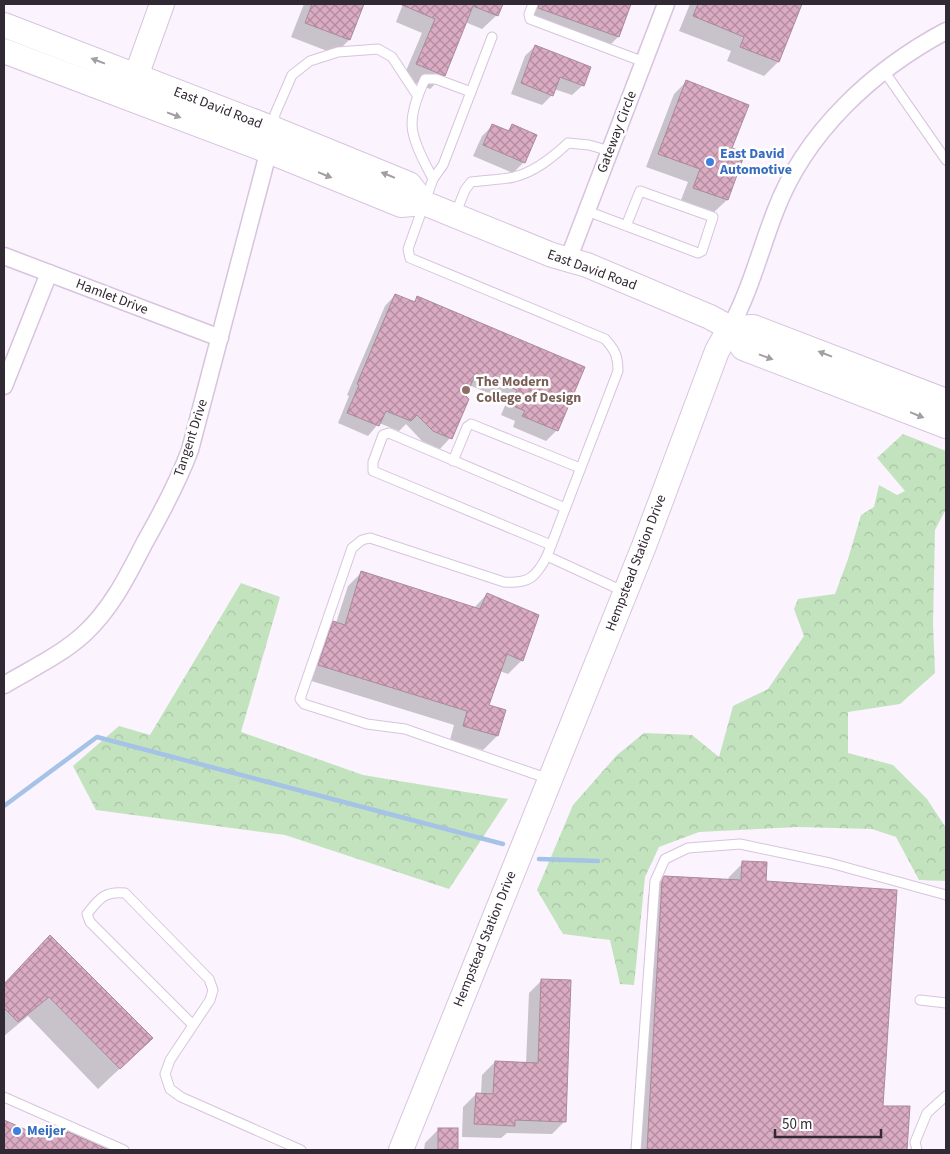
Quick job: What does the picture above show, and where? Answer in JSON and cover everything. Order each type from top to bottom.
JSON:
[{"type":"street","points":[[128,98],[162,4]]},
{"type":"street","name":"Gateway Circle","points":[[568,260],[666,4]]},
{"type":"street","name":"East David Road","points":[[4,25],[136,76],[271,140],[401,205],[424,203],[552,255],[587,265],[710,317],[730,328],[743,348],[946,426]]},
{"type":"street","name":"Hempstead Station Drive","points":[[400,1150],[625,592],[717,352],[740,309],[776,210],[808,151],[834,117],[884,70],[920,45],[946,31]]},
{"type":"street","name":"East David Road","points":[[4,51],[128,98],[271,140]]},
{"type":"street","name":"Tangent Drive","points":[[4,685],[50,658],[83,634],[100,617],[115,598],[178,481],[190,450],[271,140]]},
{"type":"street","name":"Hamlet Drive","points":[[4,256],[220,338]]},
{"type":"street","points":[[4,386],[49,273]]},
{"type":"street","name":"East David Road","points":[[730,328],[753,327],[946,401]]},
{"type":"lane","points":[[533,4],[529,14],[530,19],[644,62]]},
{"type":"lane","points":[[492,37],[443,165],[433,180],[424,203],[408,249],[410,258],[605,339],[614,348],[618,358],[618,370],[551,546],[540,569],[528,580],[518,584],[504,582],[370,538],[362,540],[352,548],[300,699],[304,704],[367,724],[406,729],[549,779]]},
{"type":"lane","points":[[271,140],[275,114],[292,75],[310,61],[338,52],[378,49],[392,57],[417,95]]},
{"type":"lane","points":[[884,70],[946,160]]},
{"type":"lane","points":[[433,180],[420,154],[412,125],[417,95],[425,79],[436,79],[470,92]]},
{"type":"lane","points":[[454,216],[465,190],[471,182],[515,177],[532,170],[553,157],[568,144],[610,151]]},
{"type":"lane","points":[[587,211],[626,226],[698,253],[702,251],[713,217],[640,191],[626,226]]},
{"type":"lane","points":[[453,461],[467,427],[471,424],[580,468]]},
{"type":"lane","points":[[551,546],[373,471],[373,462],[383,435],[389,433],[564,508]]},
{"type":"lane","points":[[547,556],[625,592]]},
{"type":"lane","points":[[636,1150],[654,881],[665,858],[688,848],[740,844],[830,863],[946,895]]},
{"type":"lane","points":[[193,1025],[90,922],[87,914],[99,899],[113,892],[125,893],[209,979],[213,990],[210,1000],[170,1060],[165,1074],[170,1089],[181,1097],[301,1150]]},
{"type":"lane","points":[[920,1000],[946,1003]]},
{"type":"lane","points":[[917,1150],[915,1142],[927,1113],[946,1096]]},
{"type":"lane","points":[[4,1097],[124,1150]]},
{"type":"green space","points":[[903,434],[946,451],[946,509],[935,530],[933,624],[935,673],[900,704],[848,712],[848,753],[893,765],[927,799],[946,828],[946,881],[919,880],[896,837],[872,829],[798,827],[699,832],[659,847],[645,877],[634,985],[620,984],[610,940],[563,934],[537,890],[573,805],[617,755],[644,733],[692,735],[719,757],[733,706],[768,689],[804,636],[794,609],[798,599],[835,594],[861,515],[874,507],[879,485],[897,495],[905,491],[877,458]]},
{"type":"green space","points":[[241,583],[280,597],[241,732],[363,775],[508,799],[449,889],[285,835],[96,810],[73,766],[119,726],[150,735]]},
{"type":"building","points":[[312,4],[364,4],[350,40],[305,23]]},
{"type":"building","points":[[400,4],[503,4],[498,16],[473,6],[445,76],[416,64],[435,19]]},
{"type":"building","points":[[539,4],[631,4],[619,37],[538,8]]},
{"type":"building","points":[[698,4],[802,4],[779,62],[740,47],[744,37],[693,16]]},
{"type":"building","points":[[535,45],[591,67],[584,86],[560,77],[553,96],[521,83]]},
{"type":"building","points":[[686,80],[749,105],[732,148],[745,153],[728,200],[693,188],[700,169],[658,154]]},
{"type":"building","points":[[492,124],[509,131],[512,124],[537,135],[525,163],[483,145]]},
{"type":"building","name":"The Modern College of Design","points":[[395,294],[415,302],[417,296],[585,367],[558,431],[522,416],[525,411],[511,405],[517,390],[476,373],[466,396],[469,399],[452,439],[433,431],[417,415],[411,421],[386,411],[379,426],[347,413],[359,385],[357,384]]},
{"type":"building","points":[[361,571],[480,609],[487,593],[539,615],[523,661],[507,654],[489,705],[506,710],[498,736],[463,726],[467,711],[318,665],[333,621],[345,625]]},
{"type":"building","points":[[742,861],[767,862],[766,881],[897,890],[883,1106],[910,1106],[907,1150],[647,1150],[662,881],[664,876],[741,880]]},
{"type":"building","points":[[50,935],[153,1038],[120,1069],[49,997],[18,1022],[4,1008],[4,984]]},
{"type":"building","points":[[541,979],[571,980],[566,1122],[515,1120],[515,1126],[474,1124],[476,1093],[493,1094],[495,1061],[538,1063]]},
{"type":"building","name":"Meijer","points":[[4,1120],[49,1140],[55,1126],[109,1150],[4,1150]]},
{"type":"building","points":[[438,1128],[458,1128],[458,1150],[438,1150]]},
{"type":"waterway","points":[[4,806],[97,737],[503,844]]},
{"type":"waterway","points":[[539,859],[598,861]]},
{"type":"place","name":"East David Automotive","points":[[710,162]]},
{"type":"place","name":"The Modern College of Design","points":[[466,390]]},
{"type":"place","name":"Meijer","points":[[17,1131]]}]
